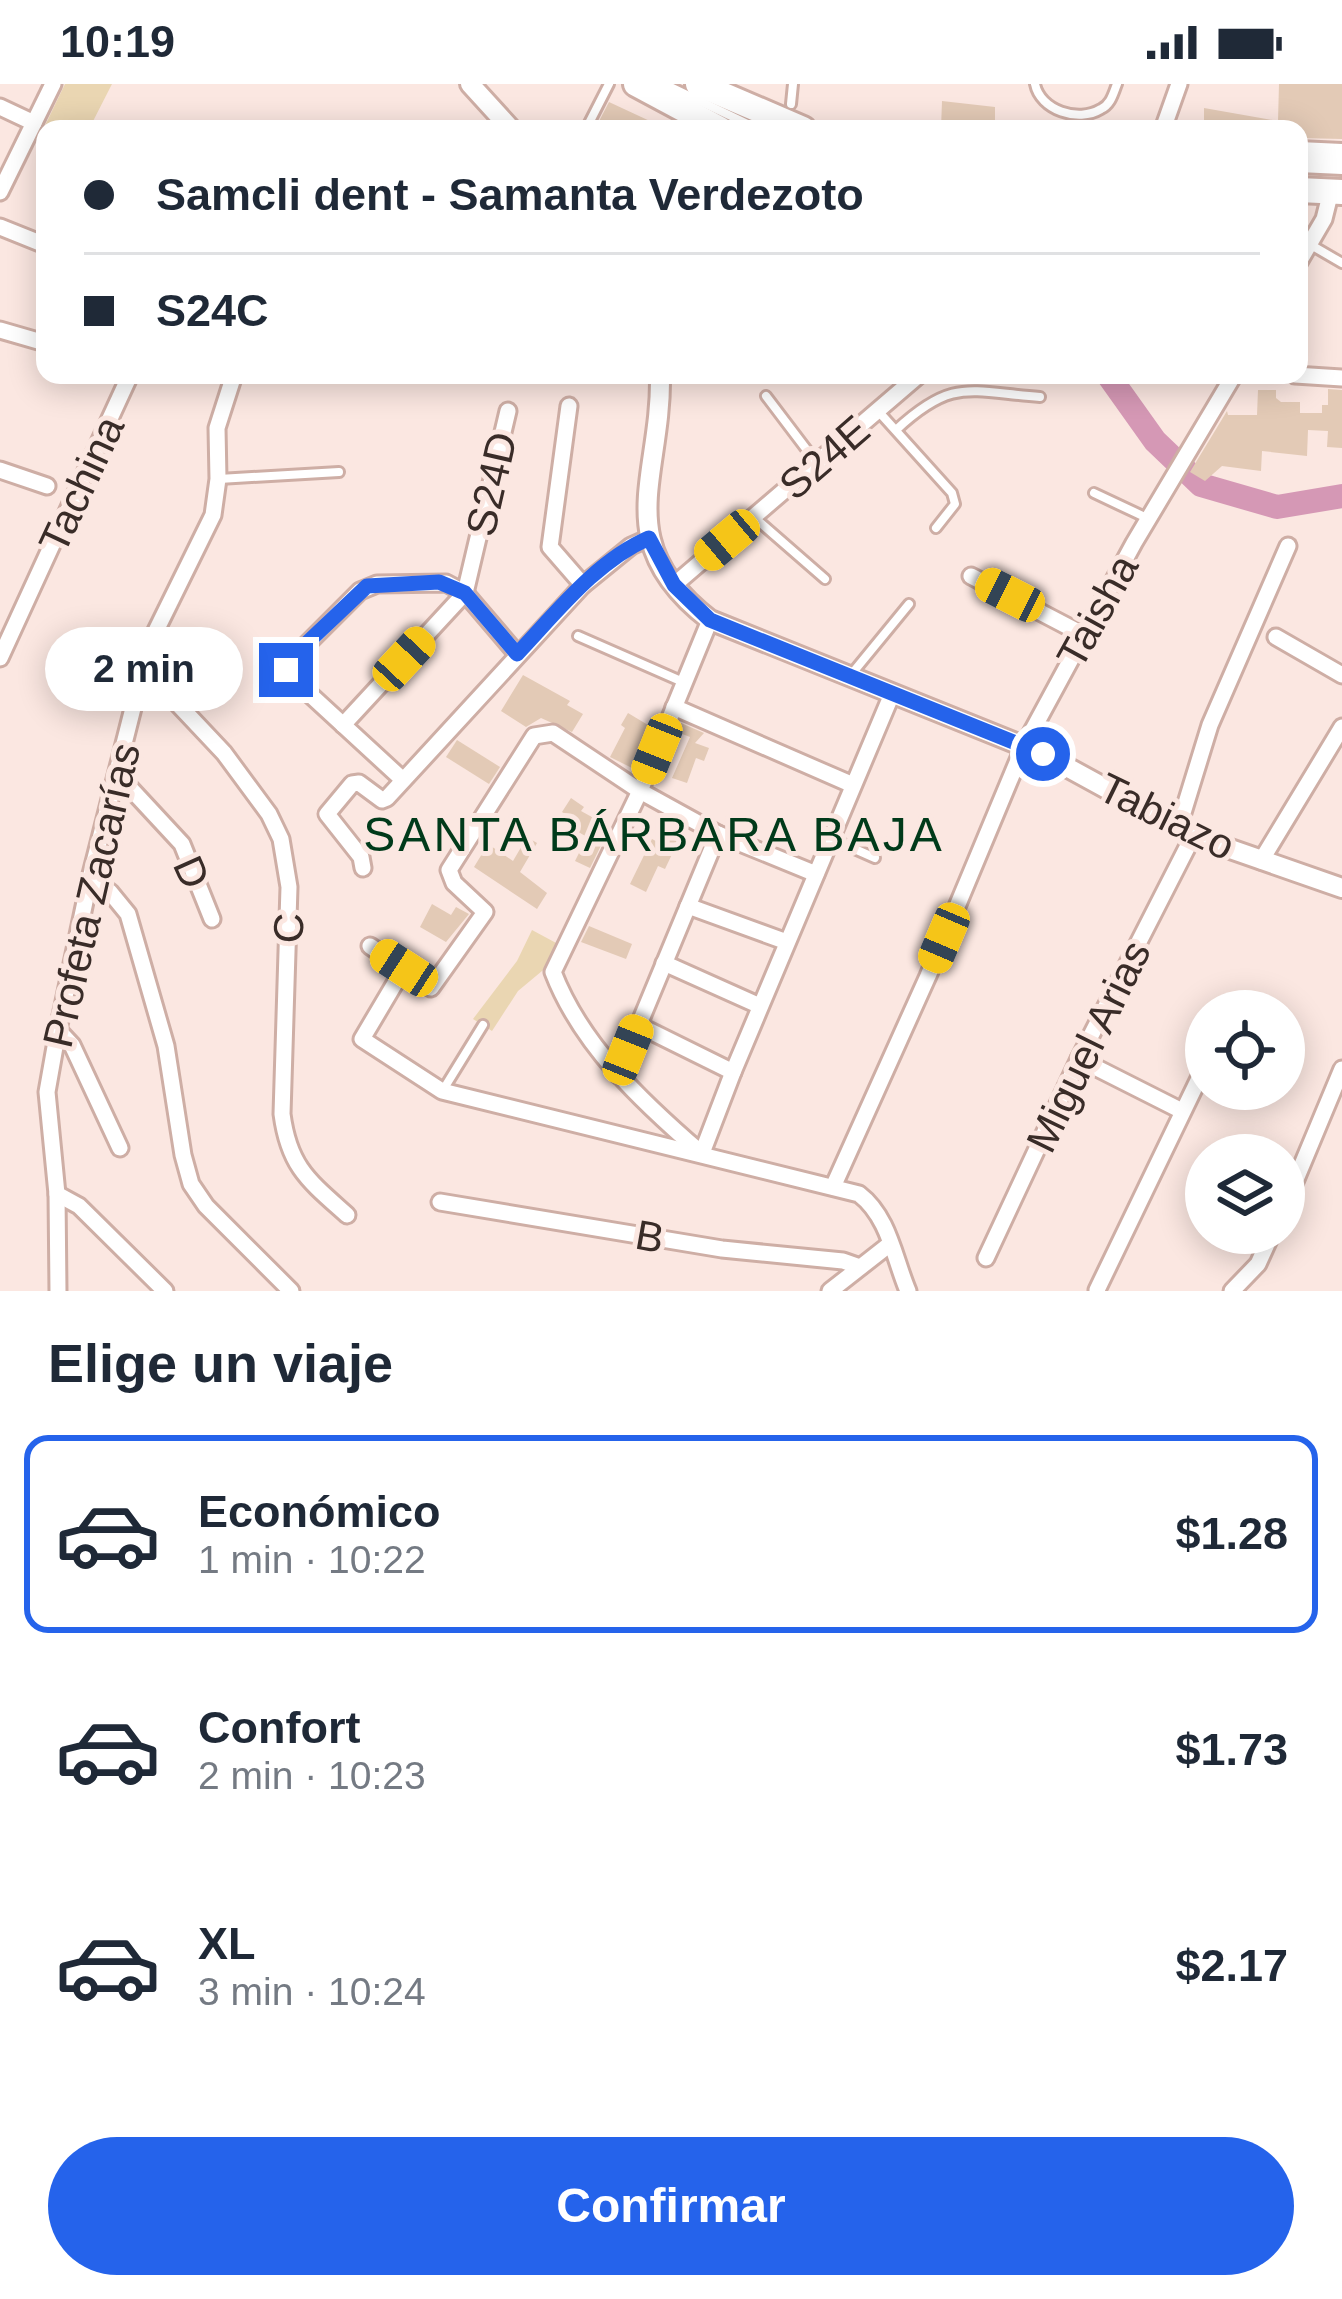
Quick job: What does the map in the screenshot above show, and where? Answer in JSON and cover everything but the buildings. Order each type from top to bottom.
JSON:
[{"type":"main road","points":[[636,84],[703,120]]},
{"type":"main road","points":[[698,84],[782,120]]},
{"type":"main road","points":[[1308,154],[1342,156]]},
{"type":"main road","points":[[1308,189],[1338,184]]},
{"type":"street","points":[[0,192],[53,84]]},
{"type":"street","points":[[470,84],[504,120]]},
{"type":"street","points":[[1166,120],[1179,84]]},
{"type":"street","points":[[0,106],[34,123]]},
{"type":"street","points":[[1308,247],[1338,184]]},
{"type":"street","points":[[0,227],[36,241]]},
{"type":"street","points":[[0,330],[36,340]]},
{"type":"street","points":[[1308,376],[1342,378]]},
{"type":"street","name":"Tachina","points":[[0,658],[126,384]]},
{"type":"street","name":"Profeta Zacarías","points":[[58,1291],[57,1194],[47,1092],[58,1030],[143,668],[158,623],[213,515],[217,428],[231,384]]},
{"type":"street","name":"Tabiazo","points":[[660,384],[646,503],[649,538],[674,585],[710,620],[1024,746],[1186,832],[1342,888]]},
{"type":"street","name":"S24E","points":[[674,585],[904,384]]},
{"type":"street","name":"Taisha","points":[[833,1186],[1024,746],[1229,384]]},
{"type":"street","points":[[569,406],[550,547],[583,585]]},
{"type":"street","name":"S24D","points":[[343,724],[465,593],[508,411]]},
{"type":"street","points":[[0,470],[46,486]]},
{"type":"street","points":[[363,868],[361,857],[327,814],[355,782],[382,800],[583,585],[631,546],[649,538]]},
{"type":"street","name":"Miguel Arias","points":[[986,1258],[1186,832],[1210,725],[1288,546]]},
{"type":"street","points":[[971,576],[1084,635]]},
{"type":"street","points":[[403,780],[286,670],[287,662],[359,591],[377,584],[439,582],[465,593],[517,654]]},
{"type":"street","points":[[703,1154],[618,1075],[562,994],[554,972],[640,790],[710,620]]},
{"type":"street","points":[[1276,637],[1342,675]]},
{"type":"street","name":"C","points":[[143,668],[224,753],[269,814],[281,839],[289,887],[282,1114],[286,1146],[302,1174],[347,1215]]},
{"type":"street","points":[[703,1154],[892,694]]},
{"type":"street","points":[[674,707],[853,785]]},
{"type":"street","points":[[1262,861],[1342,727]]},
{"type":"street","points":[[370,946],[431,988],[484,915],[484,908],[454,883],[449,870],[533,736],[553,733],[718,834],[816,874]]},
{"type":"street","name":"D","points":[[118,776],[182,844],[212,919]]},
{"type":"street","points":[[618,1075],[718,834]]},
{"type":"street","points":[[90,878],[128,914],[166,1046],[191,1184],[206,1206],[291,1291]]},
{"type":"street","points":[[688,906],[787,942]]},
{"type":"street","points":[[664,962],[760,1006]]},
{"type":"street","points":[[404,968],[362,1039],[442,1091],[859,1194],[873,1205],[908,1291]]},
{"type":"street","points":[[638,1025],[733,1072]]},
{"type":"street","points":[[58,1030],[72,1045],[120,1148]]},
{"type":"street","points":[[1079,1059],[1181,1111]]},
{"type":"street","points":[[1305,1158],[1342,1070]]},
{"type":"street","points":[[1097,1290],[1185,1103]]},
{"type":"street","points":[[57,1194],[79,1206],[165,1291]]},
{"type":"street","name":"B","points":[[440,1202],[860,1267]]},
{"type":"street","points":[[830,1291],[890,1244]]},
{"type":"street","points":[[1232,1291],[1263,1254]]},
{"type":"lane","points":[[591,120],[609,84]]},
{"type":"lane","points":[[664,84],[739,120]]},
{"type":"lane","points":[[790,104],[793,84]]},
{"type":"lane","points":[[1035,84],[1039,98],[1049,106],[1082,114],[1099,112],[1118,84]]},
{"type":"lane","points":[[1308,172],[1338,184]]},
{"type":"lane","points":[[1310,244],[1342,263]]},
{"type":"lane","points":[[896,430],[922,406],[959,391],[979,388],[1040,397]]},
{"type":"lane","points":[[766,396],[817,463]]},
{"type":"lane","points":[[878,410],[952,493],[955,504],[936,528]]},
{"type":"lane","points":[[218,479],[339,472]]},
{"type":"lane","points":[[1094,493],[1149,518]]},
{"type":"lane","points":[[754,517],[825,579]]},
{"type":"lane","points":[[849,677],[910,604]]},
{"type":"lane","points":[[578,636],[684,682]]},
{"type":"lane","points":[[267,652],[286,670]]},
{"type":"lane","points":[[831,838],[875,859]]},
{"type":"lane","points":[[442,1091],[483,1025]]},
{"type":"shaded area","points":[[65,84],[112,84],[94,120],[48,120]]},
{"type":"shaded area","points":[[532,930],[558,944],[548,966],[518,991],[492,1031],[473,1019],[517,961]]},
{"type":"waterway","points":[[1114,384],[1155,441],[1201,485],[1277,507],[1342,496]]},
{"type":"district","name":"SANTA BÁRBARA BAJA","points":[[654,834]]},
{"type":"route","points":[[286,670],[287,662],[359,591],[377,584],[446,583],[465,593],[517,654],[583,585],[631,546],[649,538],[674,585],[710,620],[1043,754]]}]
